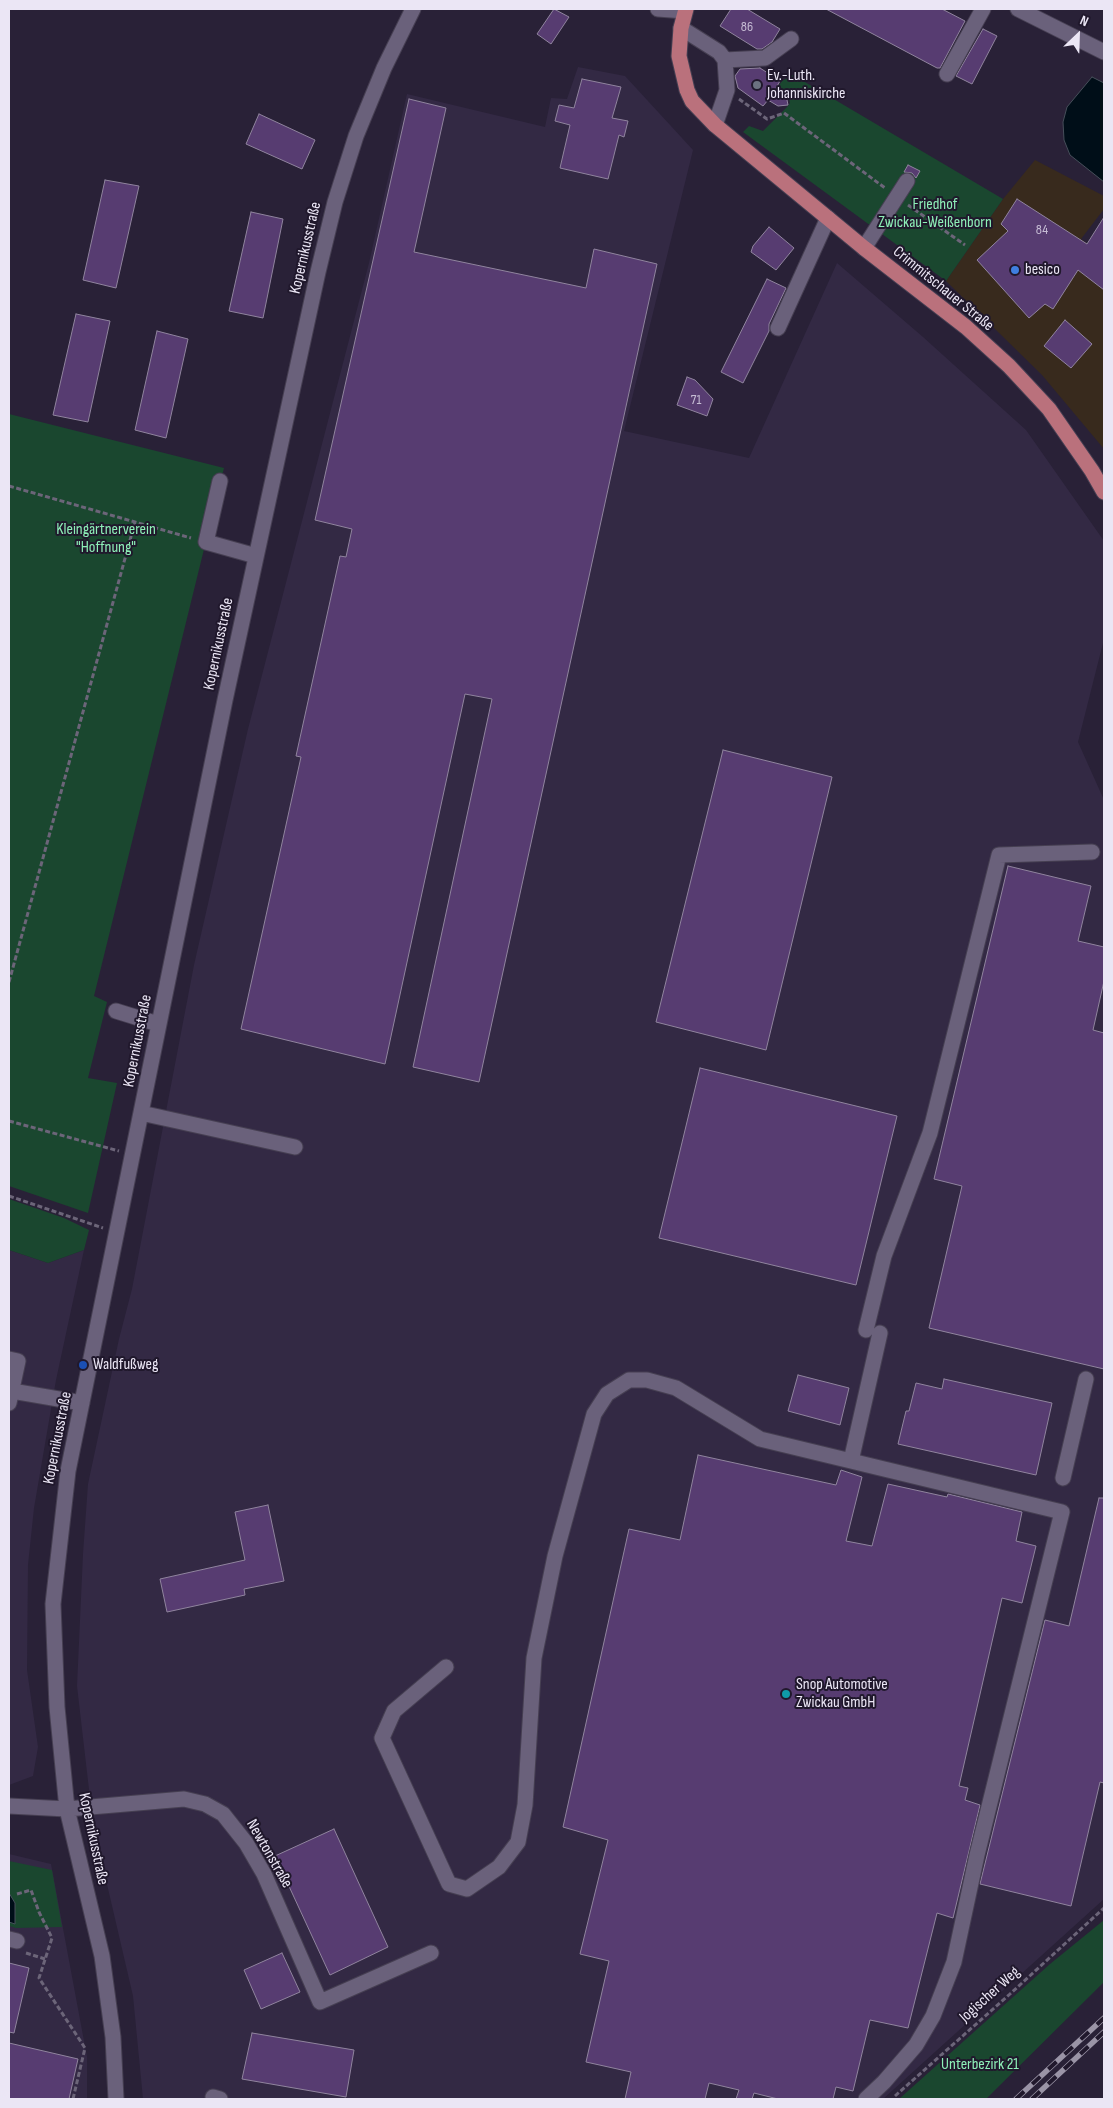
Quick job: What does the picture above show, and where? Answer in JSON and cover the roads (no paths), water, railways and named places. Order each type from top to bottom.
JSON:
[{"type":"main road","name":"Crimmitschauer Straße","points":[[686,10],[681,28],[680,56],[687,90],[692,101],[715,125],[864,248],[966,328],[1009,366],[1049,409],[1092,471],[1104,492]]},
{"type":"street","name":"Kopernikusstraße","points":[[116,2099],[113,2037],[102,1956],[67,1809],[57,1707],[53,1604],[68,1471],[223,709],[318,272],[335,202],[368,105],[413,9]]},
{"type":"street","points":[[658,9],[686,10]]},
{"type":"street","points":[[947,74],[983,9]]},
{"type":"street","points":[[1018,9],[1104,52]]},
{"type":"street","points":[[681,28],[719,52],[725,60],[727,90],[715,125]]},
{"type":"street","points":[[725,60],[765,58],[791,39]]},
{"type":"street","points":[[864,248],[906,181]]},
{"type":"street","points":[[778,328],[828,218]]},
{"type":"street","points":[[220,481],[206,542],[256,556]]},
{"type":"street","points":[[851,1461],[884,1256],[930,1133],[999,855],[1092,852]]},
{"type":"street","points":[[116,1011],[158,1024]]},
{"type":"street","points":[[141,1113],[295,1147]]},
{"type":"street","points":[[9,1359],[18,1361],[10,1397],[82,1403]]},
{"type":"street","points":[[1063,1478],[1086,1379]]},
{"type":"street","points":[[446,1667],[394,1711],[382,1738],[449,1884],[467,1889],[499,1867],[518,1842],[525,1805],[534,1658],[555,1556],[594,1414],[607,1394],[629,1380],[654,1382],[676,1388],[760,1439],[1062,1512],[977,1854],[954,1962],[932,2016],[916,2044],[884,2082],[866,2099]]},
{"type":"street","name":"Newtonstraße","points":[[9,1806],[67,1809],[184,1800],[204,1804],[223,1814],[246,1843],[264,1874],[320,2002],[431,1953]]},
{"type":"railway","points":[[1016,2099],[1104,2018]]},
{"type":"railway","points":[[1032,2099],[1104,2032]]},
{"type":"place","name":"Ev.-Luth. Johanniskirche","points":[[757,85]]},
{"type":"place","name":"besico","points":[[1015,270]]},
{"type":"place","name":"Waldfußweg","points":[[83,1365]]},
{"type":"place","name":"Snop Automotive Zwickau GmbH","points":[[786,1694]]},
{"type":"park label","name":"Friedhof Zwickau-Weißenborn","points":[[935,214]]},
{"type":"park label","name":"Kleingärtnerverein \"Hoffnung\"","points":[[106,539]]},
{"type":"park label","name":"Unterbezirk 21","points":[[980,2065]]}]
